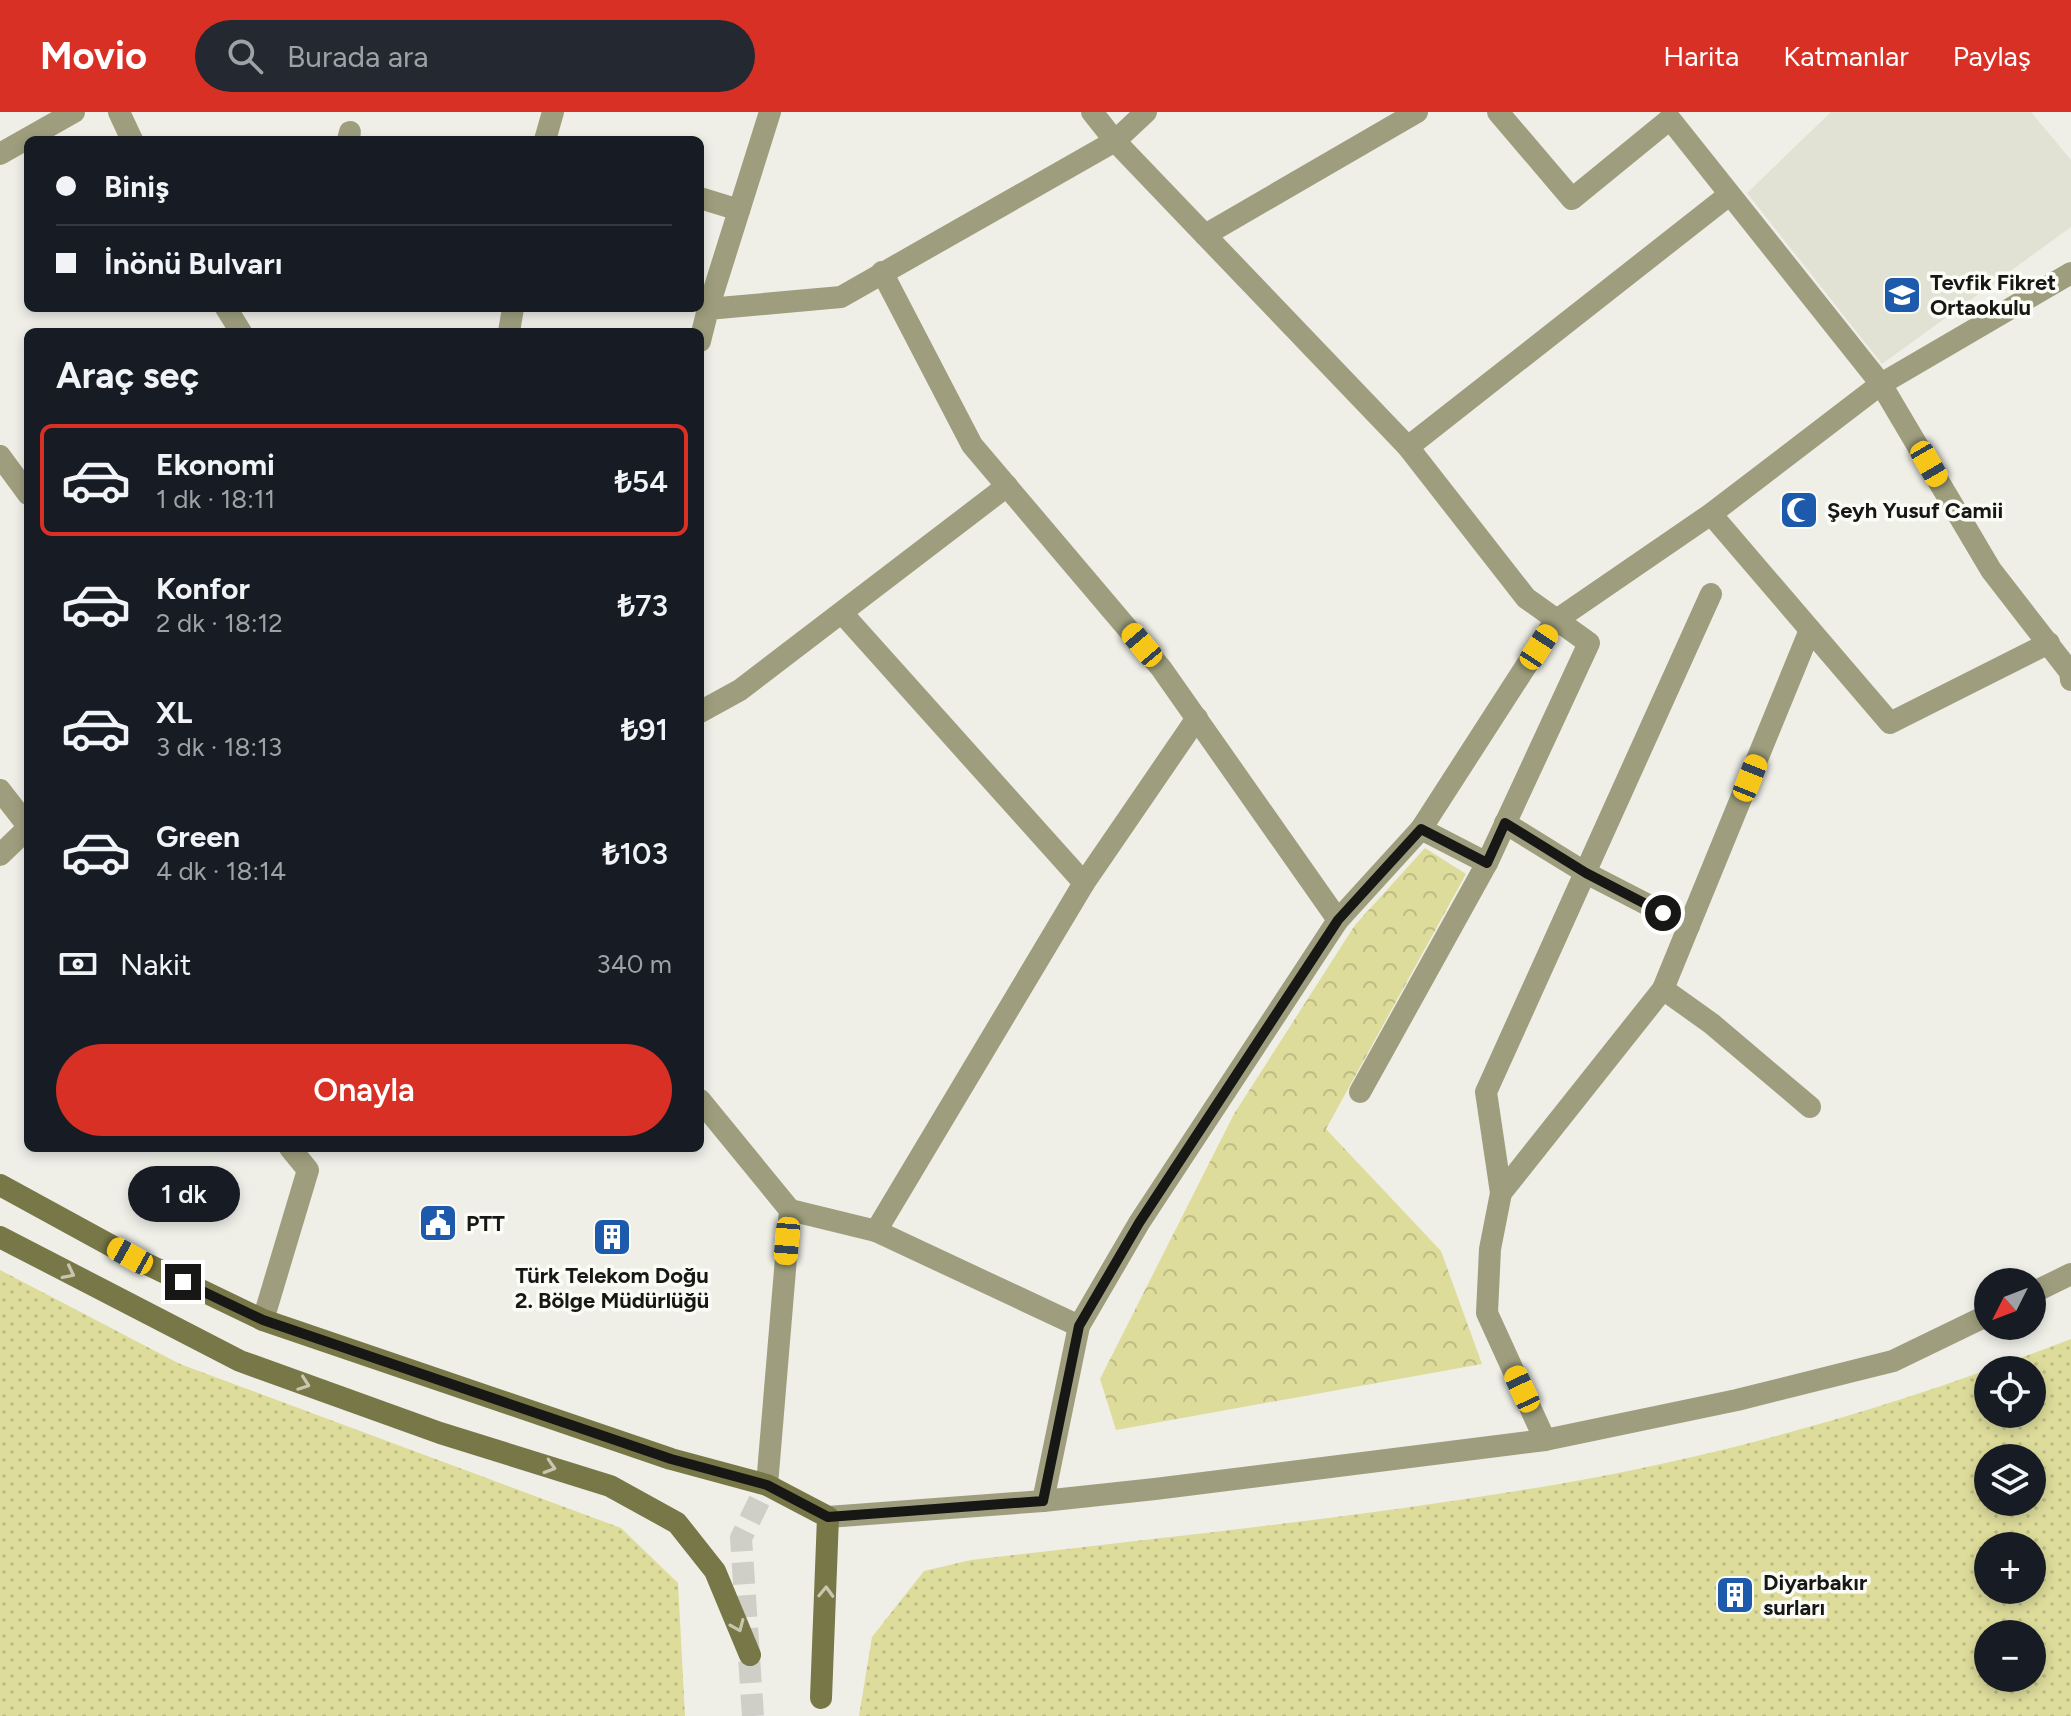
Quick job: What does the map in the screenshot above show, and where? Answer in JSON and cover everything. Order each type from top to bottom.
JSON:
[{"type":"main road","points":[[0,1185],[130,1256],[263,1320],[671,1459],[767,1485],[828,1517],[821,1698]]},
{"type":"main road","points":[[0,1237],[240,1361],[440,1433],[610,1486],[677,1523],[715,1571],[750,1655]]},
{"type":"street","points":[[32,136],[74,112]]},
{"type":"street","points":[[119,112],[130,136]]},
{"type":"street","points":[[546,136],[553,112]]},
{"type":"street","points":[[703,328],[770,112]]},
{"type":"street","points":[[1092,112],[1115,141],[1408,447],[1526,598],[1589,643],[1487,863],[1360,1092]]},
{"type":"street","points":[[708,309],[841,297],[1115,141],[1146,112]]},
{"type":"street","points":[[1205,235],[1417,112]]},
{"type":"street","points":[[1498,112],[1572,199],[1670,119],[1881,384],[1991,570],[2049,643],[2070,672],[2071,680]]},
{"type":"street","points":[[0,154],[24,140]]},
{"type":"street","points":[[1408,447],[1729,195]]},
{"type":"street","points":[[704,199],[739,210]]},
{"type":"street","points":[[882,272],[972,445],[1161,668],[1338,920]]},
{"type":"street","points":[[1043,1501],[1079,1326],[1139,1223],[1338,920],[1421,829],[1555,621],[1711,514],[1881,384],[2071,273]]},
{"type":"street","points":[[0,456],[24,489]]},
{"type":"street","points":[[704,710],[740,690],[1007,486]]},
{"type":"street","points":[[1711,514],[1890,723],[2049,643]]},
{"type":"street","points":[[1545,1440],[1487,1313],[1490,1249],[1501,1193],[1486,1092],[1711,594]]},
{"type":"street","points":[[842,613],[1084,883]]},
{"type":"street","points":[[1501,1193],[1663,989],[1810,630]]},
{"type":"street","points":[[876,1231],[1084,883],[1197,718]]},
{"type":"street","points":[[0,790],[24,822]]},
{"type":"street","points":[[1505,823],[1586,873],[1689,926]]},
{"type":"street","points":[[1421,829],[1487,863]]},
{"type":"street","points":[[0,855],[24,831]]},
{"type":"street","points":[[1663,989],[1712,1024],[1810,1107]]},
{"type":"street","points":[[704,1105],[790,1210],[876,1231],[1079,1326]]},
{"type":"street","points":[[263,1320],[311,1159]]},
{"type":"street","points":[[767,1485],[790,1210]]},
{"type":"street","points":[[2046,1286],[2071,1274]]},
{"type":"street","points":[[828,1517],[1043,1501],[1545,1440],[1737,1400],[1893,1361],[1974,1322]]},
{"type":"shaded area","name":"Tevfik Fikret Ortaokulu","points":[[1831,112],[2031,112],[2071,160],[2071,227],[1882,364],[1747,193]]},
{"type":"green space","points":[[1425,848],[1466,874],[1326,1129],[1441,1251],[1482,1364],[1116,1430],[1100,1379],[1234,1114],[1355,925]]},
{"type":"green space","points":[[0,1270],[180,1364],[621,1528],[678,1583],[685,1716],[0,1716]]},
{"type":"green space","points":[[2071,1339],[2071,1716],[859,1716],[872,1637],[924,1571],[971,1560],[1413,1507],[1559,1484],[1754,1442],[1974,1374],[1974,1428],[2046,1428],[2046,1356],[2025,1356]]},
{"type":"tunnel","points":[[753,1716],[741,1538],[767,1485]]},
{"type":"place","name":"Tevfik Fikret Ortaokulu","points":[[1902,295]]},
{"type":"place","name":"Şeyh Yusuf Camii","points":[[1799,510]]},
{"type":"place","name":"PTT","points":[[438,1223]]},
{"type":"place","name":"Türk Telekom Doğu 2. Bölge Müdürlüğü","points":[[612,1237]]},
{"type":"place","name":"Diyarbakır surları","points":[[1735,1595]]},
{"type":"route","points":[[183,1282],[263,1320],[671,1459],[767,1485],[828,1517],[1043,1501],[1079,1326],[1139,1223],[1338,920],[1421,829],[1487,863],[1505,823],[1586,873],[1663,913]]}]
